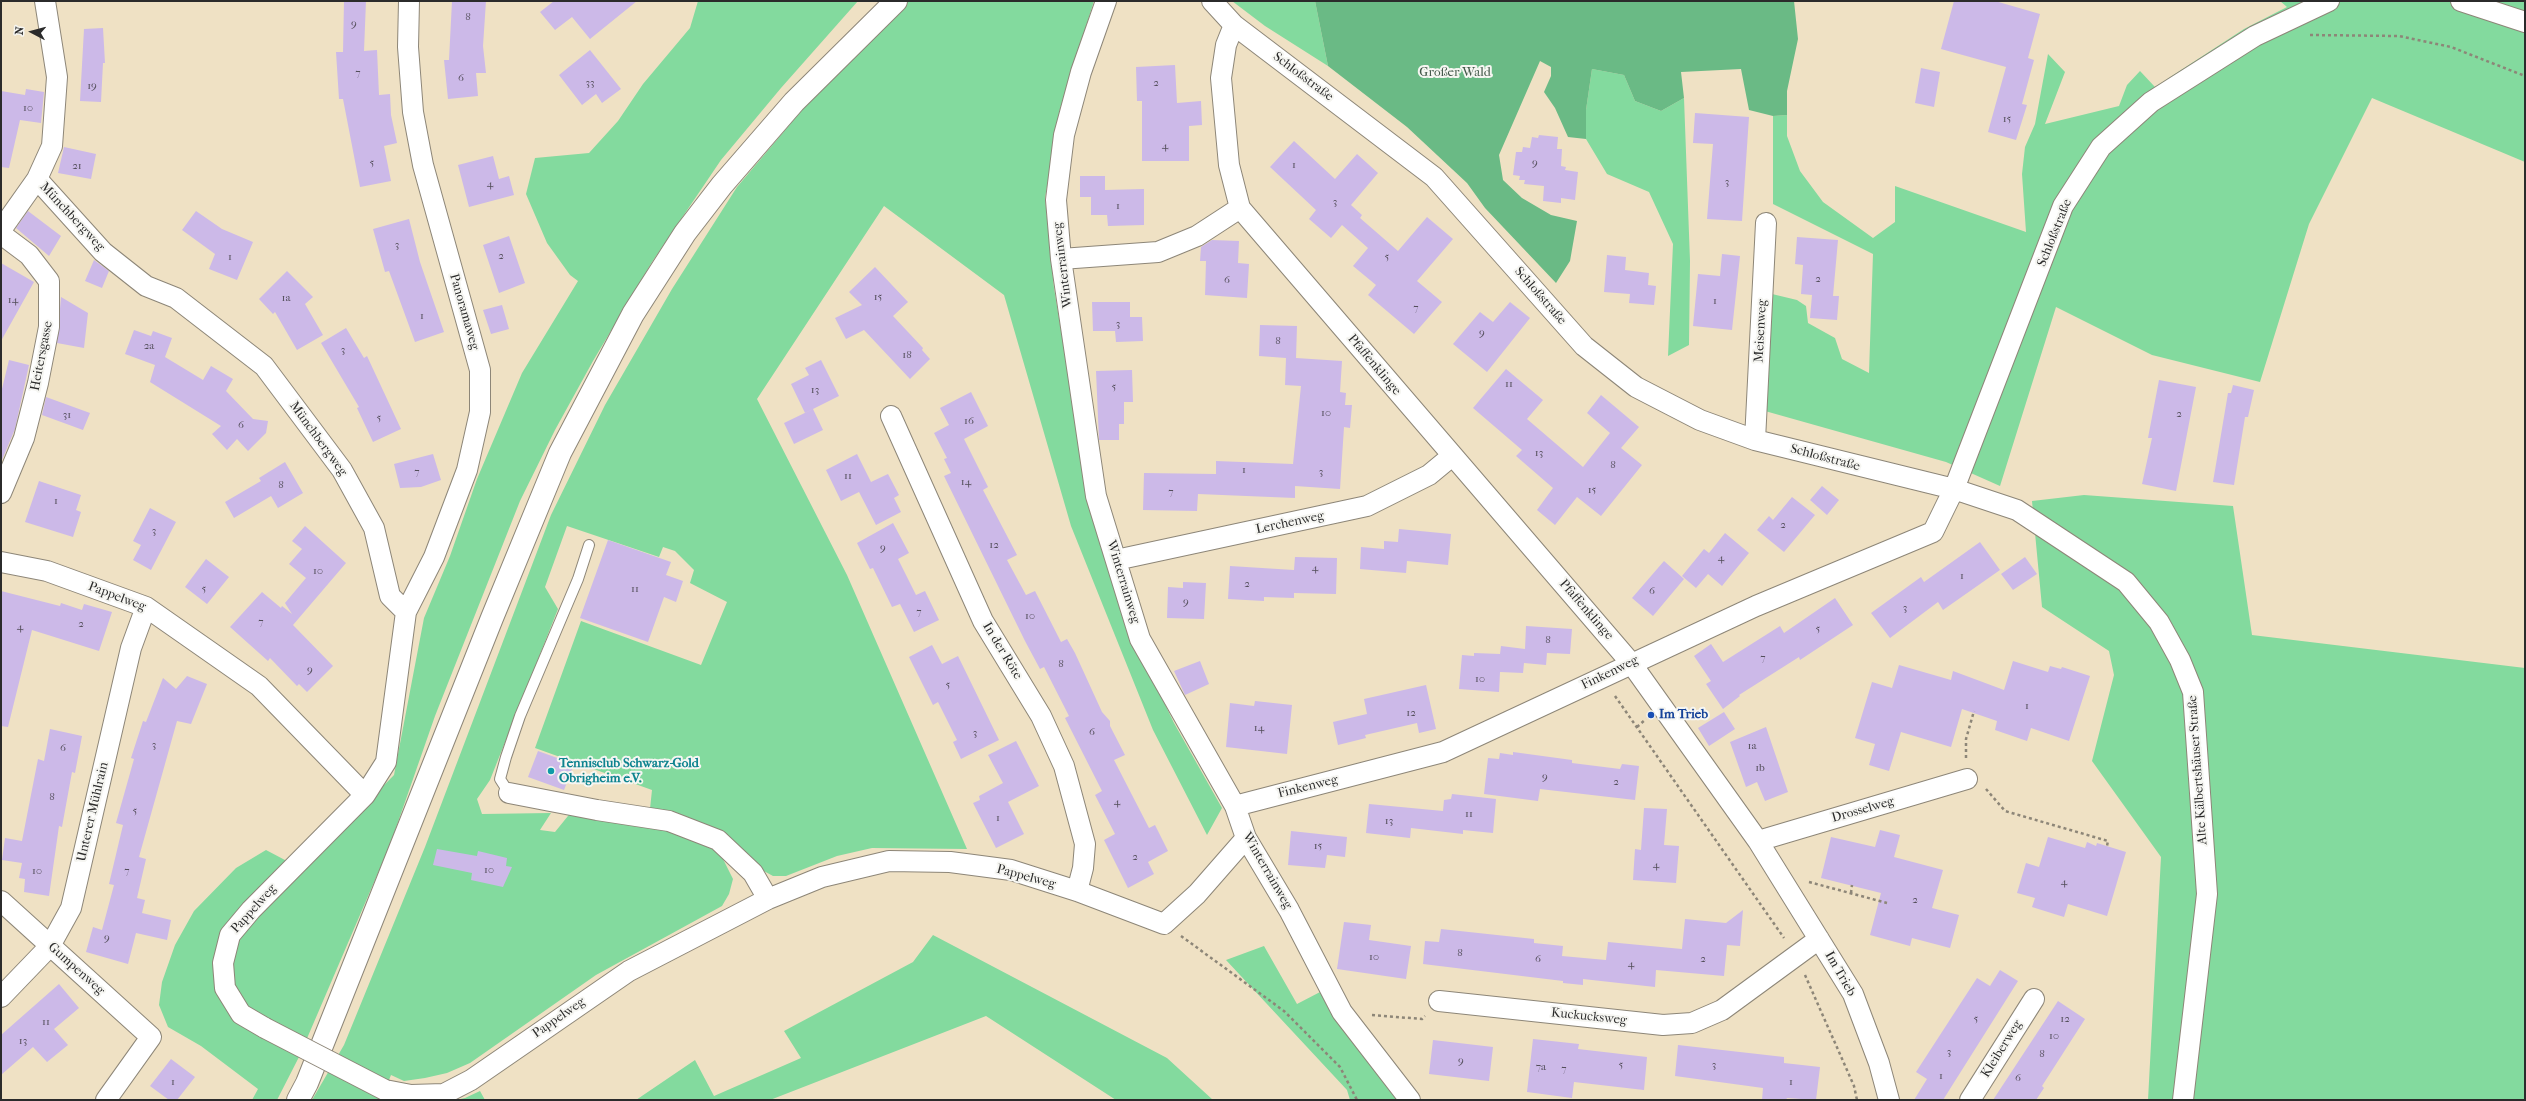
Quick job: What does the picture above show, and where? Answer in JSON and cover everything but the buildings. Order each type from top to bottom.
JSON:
[{"type":"highway","points":[[298,1100],[310,1076],[560,453],[632,314],[685,233],[722,186],[794,102],[896,1]]},
{"type":"street","points":[[1,230],[37,179],[52,146],[57,77],[45,1]]},
{"type":"street","name":"Panoramaweg","points":[[406,612],[434,557],[464,477],[480,412],[480,370],[424,172],[414,120],[408,46],[409,1]]},
{"type":"street","name":"Winterrainweg","points":[[1106,1],[1081,72],[1064,135],[1056,200],[1061,259],[1096,496],[1140,639],[1235,806],[1246,838],[1289,910],[1342,1012],[1410,1100]]},
{"type":"street","name":"Schloßstraße","points":[[1212,1],[1234,25],[1434,177],[1584,346],[1636,387],[1700,420],[1755,440],[1954,489],[2063,206],[2101,147],[2151,102],[2255,36],[2329,1]]},
{"type":"street","points":[[2460,1],[2525,22]]},
{"type":"street","name":"Pfaffenklinge","points":[[1234,25],[1226,45],[1221,78],[1229,165],[1240,208],[1631,663]]},
{"type":"street","name":"Münchbergweg","points":[[37,179],[103,252],[146,286],[176,298],[264,366],[342,470],[374,528],[390,596],[406,612]]},
{"type":"street","points":[[1061,259],[1158,252],[1197,236],[1240,208]]},
{"type":"street","name":"Meisenweg","points":[[1755,440],[1766,223]]},
{"type":"street","name":"Heitersgasse","points":[[1,234],[29,255],[50,281],[49,327],[38,383],[24,438],[1,493]]},
{"type":"street","name":"In der Röte","points":[[891,416],[983,621],[1041,716],[1064,766],[1085,844],[1083,868],[1077,891]]},
{"type":"street","name":"Lerchenweg","points":[[1116,560],[1367,506],[1429,475],[1452,456]]},
{"type":"street","name":"Finkenweg","points":[[1235,806],[1443,752],[1756,606],[1933,532],[1954,489]]},
{"type":"street","name":"Alte Kälbertshäuser Straße","points":[[1954,489],[2017,510],[2126,582],[2158,622],[2180,660],[2193,692],[2207,894],[2180,1098]]},
{"type":"street","name":"Pappelweg","points":[[1,562],[47,571],[146,607],[260,686],[365,795],[251,910],[230,935],[223,963],[225,988],[240,1014],[385,1090],[411,1095],[444,1094],[471,1080],[580,1003],[629,972],[768,899],[822,877],[889,861],[950,862],[1011,870],[1077,891],[1164,924]]},
{"type":"street","name":"Unterer Mühlrain","points":[[1,997],[12,988],[50,946],[71,908],[131,648],[146,607]]},
{"type":"street","points":[[365,795],[386,762],[406,612]]},
{"type":"street","name":"Im Trieb","points":[[1631,663],[1758,841],[1853,994],[1879,1063],[1889,1100]]},
{"type":"street","name":"Drosselweg","points":[[1758,841],[1967,779]]},
{"type":"street","points":[[509,792],[597,810],[670,821],[718,840],[753,873],[768,899]]},
{"type":"street","points":[[1164,924],[1197,894],[1246,838]]},
{"type":"street","name":"Gumpenweg","points":[[1,901],[151,1037],[106,1100]]},
{"type":"street","name":"Kuckucksweg","points":[[1439,1001],[1663,1026],[1692,1023],[1722,1010],[1819,939]]},
{"type":"street","name":"Kleiberweg","points":[[1970,1100],[2034,999]]},
{"type":"lane","points":[[509,792],[500,779],[506,757],[520,716],[578,579],[589,545]]},
{"type":"path","points":[[2307,36],[2399,36],[2451,47],[2525,76]]},
{"type":"path","points":[[1602,679],[1796,957],[1830,1029],[1854,1086],[1857,1100]]},
{"type":"path","points":[[1974,711],[1966,739],[1967,779],[1979,779],[2005,811],[2108,841],[2108,846]]},
{"type":"path","points":[[1788,889],[1806,882],[1887,903]]},
{"type":"path","points":[[1851,893],[1852,885]]},
{"type":"path","points":[[1164,924],[1226,966],[1284,1011],[1340,1067],[1357,1100]]},
{"type":"path","points":[[1342,1012],[1422,1019],[1439,1001]]},
{"type":"green space","points":[[698,1],[858,1],[781,88],[721,160],[652,262],[593,361],[555,430],[520,501],[435,716],[390,845],[299,1057],[277,1100],[252,1100],[258,1089],[201,1046],[168,1027],[159,1005],[162,982],[175,945],[194,911],[236,868],[266,850],[302,869],[394,775],[424,618],[450,556],[477,479],[522,373],[578,281],[570,275],[547,243],[526,194],[535,158],[589,153],[618,121],[643,84],[690,28]]},
{"type":"green space","points":[[907,1],[1094,1],[1060,109],[1045,198],[1054,288],[1074,409],[1132,636],[1174,723],[1222,808],[1207,835],[1153,730],[1071,526],[1004,295],[884,206],[757,399],[847,575],[967,849],[872,848],[837,856],[786,876],[773,876],[650,809],[652,790],[535,748],[581,621],[701,665],[727,602],[690,583],[694,570],[675,551],[663,547],[659,557],[567,526],[545,587],[558,609],[490,780],[477,799],[482,814],[551,813],[540,830],[555,832],[572,811],[687,835],[719,851],[733,879],[729,894],[722,906],[596,975],[470,1063],[447,1073],[425,1078],[404,1081],[391,1075],[381,1100],[312,1100],[344,1045],[425,847],[551,515],[605,405],[672,289],[737,187],[814,96]]},
{"type":"green space","points":[[1232,1],[1315,1],[1328,66],[1265,26]]},
{"type":"green space","name":"Großer Wald","points":[[1315,1],[1794,1],[1798,39],[1787,91],[1787,115],[1773,116],[1749,110],[1741,69],[1681,72],[1684,98],[1661,111],[1635,101],[1624,75],[1592,69],[1586,110],[1586,139],[1568,137],[1555,108],[1544,92],[1551,76],[1551,67],[1540,61],[1499,155],[1503,180],[1522,198],[1551,215],[1577,221],[1570,261],[1556,283],[1485,208],[1467,183],[1407,127],[1328,66]]},
{"type":"green space","points":[[2280,1],[2525,1],[2525,162],[2372,98],[2309,224],[2260,382],[2152,355],[2056,307],[2000,486],[1946,462],[1765,411],[1772,294],[1797,300],[1806,306],[1808,323],[1835,338],[1842,359],[1869,373],[1873,254],[1773,204],[1773,116],[1787,115],[1787,136],[1800,171],[1823,202],[1873,238],[1895,222],[1895,186],[2026,232],[2022,174],[2025,147],[2035,124],[2048,54],[2065,72],[2045,124],[2119,106],[2127,85],[2140,71],[2155,87],[2244,29],[2287,7]]},
{"type":"green space","points":[[1592,69],[1624,75],[1635,101],[1661,111],[1684,98],[1690,261],[1689,345],[1668,356],[1673,244],[1649,192],[1607,174],[1586,139],[1586,110]]},
{"type":"green space","points":[[2084,495],[2233,506],[2252,635],[2525,668],[2525,1100],[2148,1100],[2161,857],[2092,761],[2114,675],[2109,651],[2042,607],[2032,501]]},
{"type":"green space","points":[[933,935],[1167,1058],[1213,1100],[1116,1100],[986,1016],[770,1100],[636,1100],[695,1060],[714,1096],[801,1058],[784,1031],[913,962]]},
{"type":"green space","points":[[1264,946],[1297,1004],[1322,991],[1399,1100],[1350,1100],[1347,1090],[1226,960]]},
{"type":"green space","points":[[480,1091],[485,1100],[455,1100],[465,1098]]},
{"type":"place","name":"Im Trieb","points":[[1651,715]]},
{"type":"place","name":"Tennisclub Schwarz-Gold Obrigheim e.V.","points":[[551,771]]}]
